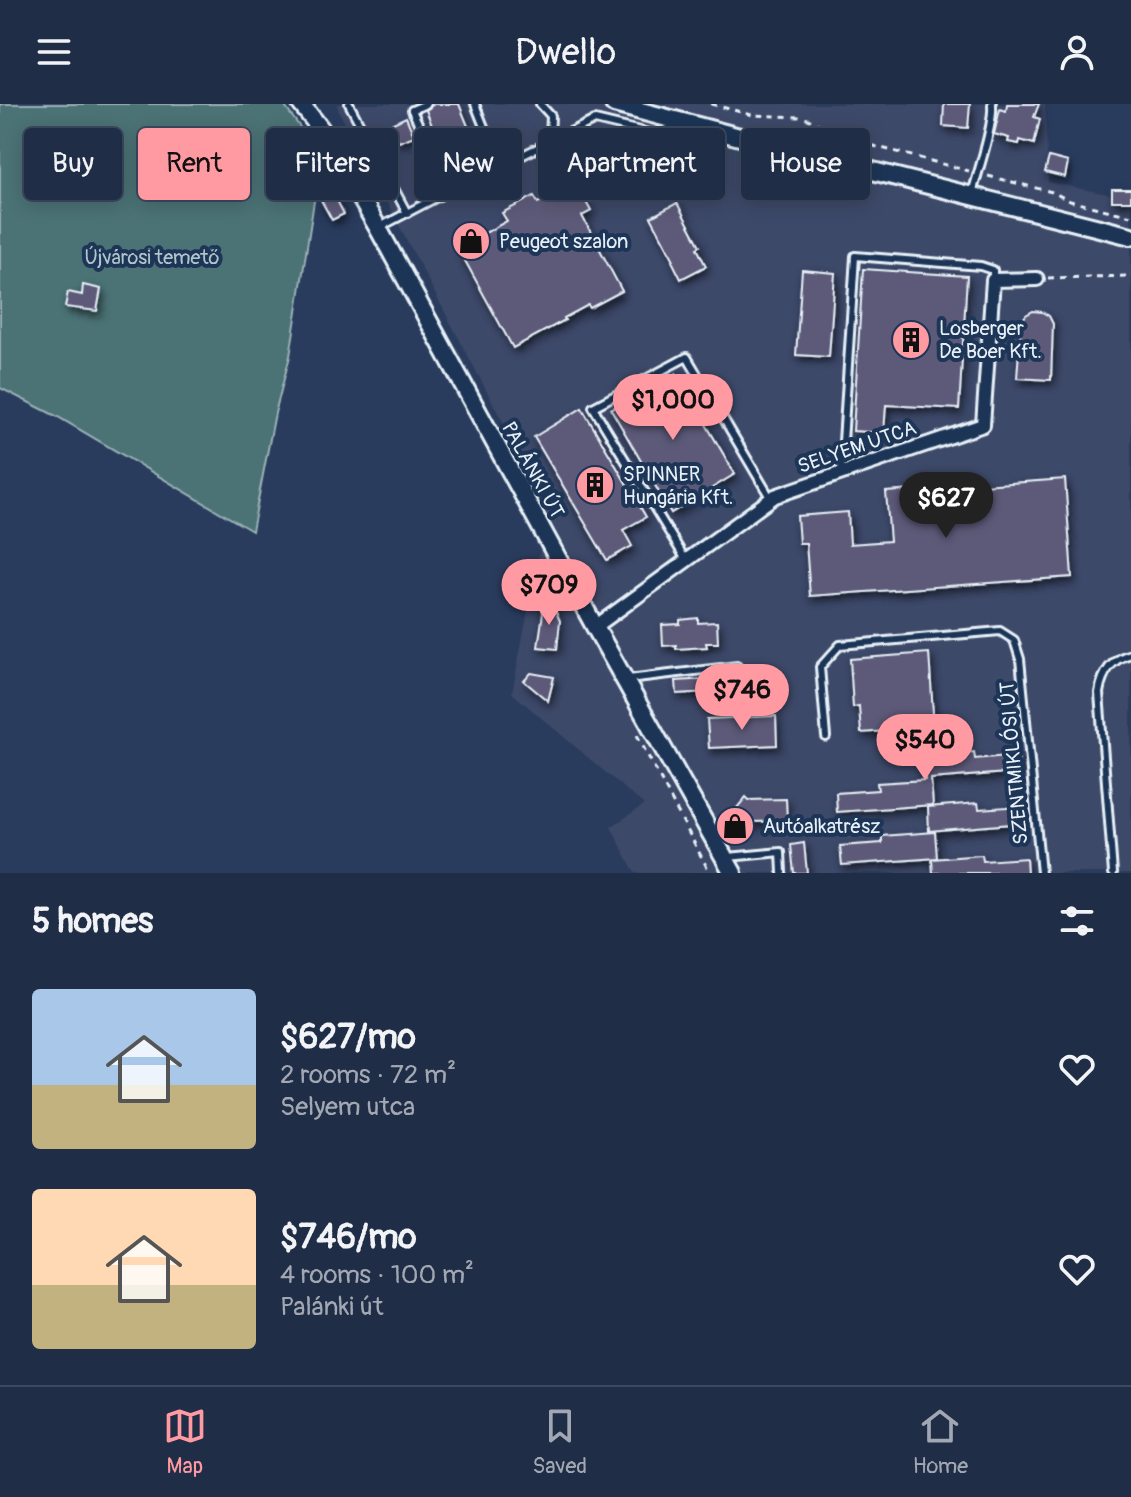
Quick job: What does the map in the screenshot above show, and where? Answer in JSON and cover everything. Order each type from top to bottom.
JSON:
[{"type":"street","name":"PALÁNKI ÚT","points":[[301,104],[320,128]]},
{"type":"street","name":"PALÁNKI ÚT","points":[[313,104],[320,128]]},
{"type":"street","points":[[614,104],[1131,236]]},
{"type":"street","name":"PALÁNKI ÚT","points":[[362,200],[733,873]]},
{"type":"street","points":[[993,280],[1037,279]]},
{"type":"street","name":"SELYEM UTCA","points":[[595,627],[771,499],[983,425],[993,280]]},
{"type":"lane","points":[[349,104],[407,213]]},
{"type":"lane","points":[[420,128],[412,110],[426,104]]},
{"type":"lane","points":[[475,104],[484,128]]},
{"type":"lane","points":[[540,104],[551,116],[550,128]]},
{"type":"lane","points":[[972,196],[990,127],[992,104]]},
{"type":"lane","points":[[577,128],[595,120],[628,128]]},
{"type":"lane","points":[[671,128],[686,123]]},
{"type":"lane","points":[[378,228],[432,200]]},
{"type":"lane","points":[[841,473],[855,256],[981,266],[993,270],[993,280]]},
{"type":"lane","points":[[686,560],[593,407],[687,357],[771,499]]},
{"type":"lane","name":"SZENTMIKLÓSI ÚT","points":[[826,737],[820,667],[840,645],[1000,631],[1014,640],[1020,659],[1041,873]]},
{"type":"lane","points":[[1113,873],[1099,693],[1101,680],[1109,666],[1131,654]]},
{"type":"lane","points":[[624,679],[737,666]]},
{"type":"lane","points":[[724,857],[781,852],[782,873]]},
{"type":"path","points":[[711,104],[752,115],[808,119]]},
{"type":"path","points":[[1037,279],[1131,276]]},
{"type":"shaded area","points":[[337,104],[1045,104],[1048,182],[1131,199],[1131,873],[635,873],[611,827],[644,805],[512,693],[548,507],[386,200],[398,200],[398,128],[347,128]]},
{"type":"green space","name":"Újvárosi temető","points":[[0,104],[283,104],[301,128],[266,128],[266,200],[314,200],[290,356],[275,413],[252,531],[58,417],[0,388]]},
{"type":"building","points":[[434,104],[459,104],[469,128],[433,128],[426,110]]},
{"type":"building","points":[[944,104],[970,104],[968,128],[943,126]]},
{"type":"building","points":[[1007,104],[1039,104],[1034,117],[1040,119],[1034,144],[1020,140],[1019,144],[1008,142],[1009,138],[994,134],[1000,109],[1006,111]]},
{"type":"building","points":[[406,117],[414,136],[399,142],[398,128],[393,128],[391,124]]},
{"type":"building","points":[[1049,157],[1068,162],[1065,177],[1045,172]]},
{"type":"building","points":[[1112,189],[1131,189],[1131,201],[1112,201]]},
{"type":"building","points":[[534,196],[538,203],[544,200],[585,200],[591,211],[582,216],[622,291],[590,308],[588,305],[513,348],[458,248],[507,221],[502,213]]},
{"type":"building","points":[[321,200],[337,200],[344,214],[332,220]]},
{"type":"building","points":[[677,203],[700,246],[697,248],[706,266],[681,279],[651,217]]},
{"type":"building","name":"Losberger De Boer Kft.","points":[[863,269],[967,276],[959,409],[886,405],[884,433],[853,431]]},
{"type":"building","points":[[802,270],[835,273],[829,357],[796,355]]},
{"type":"building","points":[[83,285],[101,289],[97,311],[65,307],[68,292],[82,295]]},
{"type":"building","points":[[1033,311],[1049,316],[1053,324],[1051,380],[1017,378],[1021,322]]},
{"type":"building","points":[[676,373],[735,474],[671,513],[611,409]]},
{"type":"building","name":"SPINNER Hungária Kft.","points":[[582,408],[646,517],[623,530],[632,546],[607,560],[534,437]]},
{"type":"building","points":[[1065,479],[1072,577],[810,596],[806,543],[799,543],[797,516],[848,512],[850,544],[890,541],[886,492]]},
{"type":"building","points":[[544,601],[552,603],[560,621],[557,649],[538,647],[543,613],[541,604]]},
{"type":"building","points":[[698,618],[698,623],[717,622],[718,643],[706,643],[707,647],[676,649],[676,645],[663,646],[662,625],[680,624],[680,620]]},
{"type":"building","points":[[929,653],[934,728],[927,728],[927,736],[914,737],[913,729],[861,733],[859,706],[853,707],[850,659]]},
{"type":"building","points":[[531,673],[554,677],[548,701],[524,681]]},
{"type":"building","points":[[740,677],[741,690],[677,694],[676,681]]},
{"type":"building","points":[[776,716],[777,745],[709,748],[707,719]]},
{"type":"building","points":[[974,752],[975,759],[1018,755],[1019,772],[931,779],[933,805],[837,812],[836,793],[878,790],[877,783],[925,780],[923,756]]},
{"type":"building","points":[[746,797],[749,800],[786,799],[787,821],[753,822],[749,829],[731,815]]},
{"type":"building","points":[[978,803],[979,809],[1022,806],[1023,823],[929,831],[928,807]]},
{"type":"building","points":[[935,832],[937,858],[842,865],[840,846],[882,843],[882,836]]},
{"type":"building","points":[[804,843],[807,873],[794,873],[791,845]]},
{"type":"building","points":[[982,855],[983,861],[1026,858],[1027,873],[933,873],[932,859]]},
{"type":"place","name":"Peugeot szalon","points":[[471,241]]},
{"type":"place","name":"Losberger De Boer Kft.","points":[[911,340]]},
{"type":"place","name":"SPINNER Hungária Kft.","points":[[595,485]]},
{"type":"place","name":"Autóalkatrész","points":[[735,826]]}]
